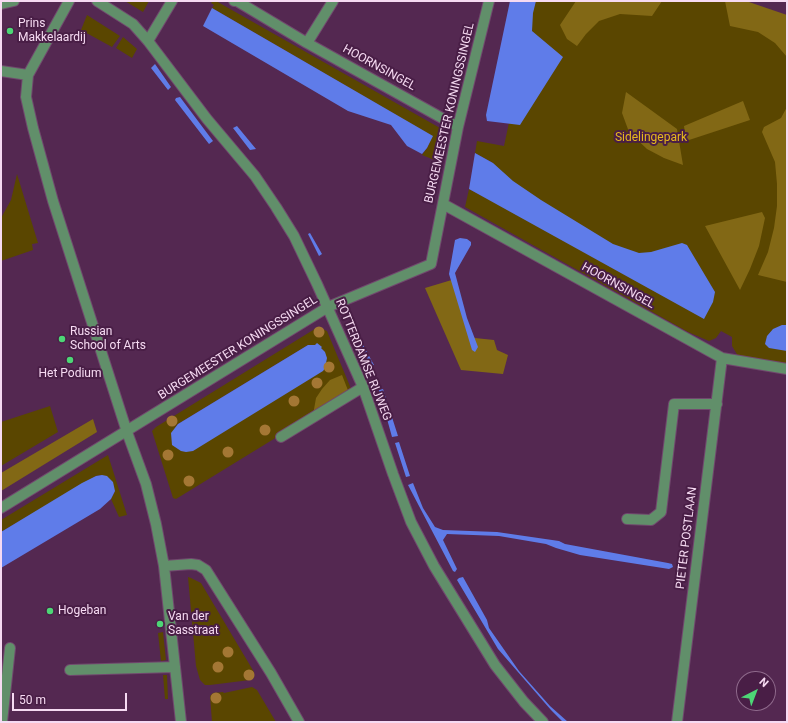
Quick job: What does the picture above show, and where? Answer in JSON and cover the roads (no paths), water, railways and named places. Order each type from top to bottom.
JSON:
[{"type":"street","points":[[1,4],[14,1]]},
{"type":"street","points":[[69,1],[28,75],[26,97],[53,201],[127,432],[150,498],[164,566],[181,722]]},
{"type":"street","name":"ROTTERDAMSE RIJWEG","points":[[97,1],[133,24],[148,41],[207,119],[255,176],[294,236],[328,307],[363,388],[411,522],[434,566],[496,665],[524,702],[543,722]]},
{"type":"street","points":[[148,41],[172,1]]},
{"type":"street","name":"HOORNSINGEL","points":[[236,1],[307,44],[458,127]]},
{"type":"street","points":[[307,44],[333,1]]},
{"type":"street","name":"BURGEMEESTER KONINGSSINGEL","points":[[1,508],[127,432],[328,307],[430,264],[458,127],[489,1]]},
{"type":"street","points":[[1,71],[28,75]]},
{"type":"street","name":"HOORNSINGEL","points":[[443,204],[722,358],[787,369]]},
{"type":"street","name":"PIETER POSTLAAN","points":[[677,722],[722,358]]},
{"type":"street","points":[[281,438],[363,388]]},
{"type":"street","points":[[627,520],[651,520],[661,512],[674,404],[717,404]]},
{"type":"street","points":[[164,566],[191,564],[198,565],[206,570],[271,673],[299,722]]},
{"type":"street","points":[[2,722],[10,648]]},
{"type":"street","points":[[70,670],[175,667]]},
{"type":"water","points":[[510,1],[536,1],[533,13],[532,31],[563,57],[520,125],[487,121],[486,115]]},
{"type":"water","points":[[212,8],[433,136],[427,148],[422,154],[407,146],[391,125],[348,111],[203,26]]},
{"type":"water","points":[[155,64],[171,87],[168,90],[151,68]]},
{"type":"water","points":[[180,97],[213,141],[209,144],[175,100],[176,98]]},
{"type":"water","points":[[237,126],[256,149],[250,150],[233,128]]},
{"type":"water","points":[[475,153],[493,163],[513,181],[541,200],[613,244],[639,253],[651,252],[682,243],[687,245],[715,292],[713,302],[704,319],[469,189]]},
{"type":"water","points":[[310,233],[322,254],[319,256],[308,234]]},
{"type":"water","points":[[460,238],[467,239],[471,242],[471,245],[455,273],[467,318],[478,347],[475,352],[472,350],[449,274],[455,240]]},
{"type":"water","points":[[782,325],[787,325],[787,351],[769,348],[765,344],[767,336],[773,329]]},
{"type":"water","points":[[317,343],[322,347],[321,348],[325,352],[327,358],[323,371],[193,451],[181,451],[172,445],[171,433],[178,424],[308,345],[315,345]]},
{"type":"water","points":[[362,343],[374,365],[368,366],[359,345]]},
{"type":"water","points":[[383,389],[398,436],[392,437],[379,390]]},
{"type":"water","points":[[399,442],[410,476],[406,477],[395,443]]},
{"type":"water","points":[[96,476],[107,476],[113,482],[115,491],[111,499],[100,509],[1,568],[1,532],[82,483]]},
{"type":"water","points":[[413,483],[423,508],[435,527],[443,530],[497,532],[559,541],[565,544],[668,563],[672,564],[673,567],[669,569],[580,555],[546,544],[499,536],[447,534],[443,540],[457,569],[455,572],[453,571],[408,485]]},
{"type":"water","points":[[463,577],[487,620],[489,628],[519,671],[550,706],[568,722],[563,722],[551,710],[498,649],[457,580]]},
{"type":"place","name":"Prins Makkelaardij","points":[[10,31]]},
{"type":"place","name":"Russian School of Arts","points":[[62,339]]},
{"type":"place","name":"Het Podium","points":[[70,360]]},
{"type":"place","name":"Hogeban","points":[[50,611]]},
{"type":"place","name":"Van der Sasstraat","points":[[160,624]]},
{"type":"park label","name":"Sidelingepark","points":[[651,138]]}]
